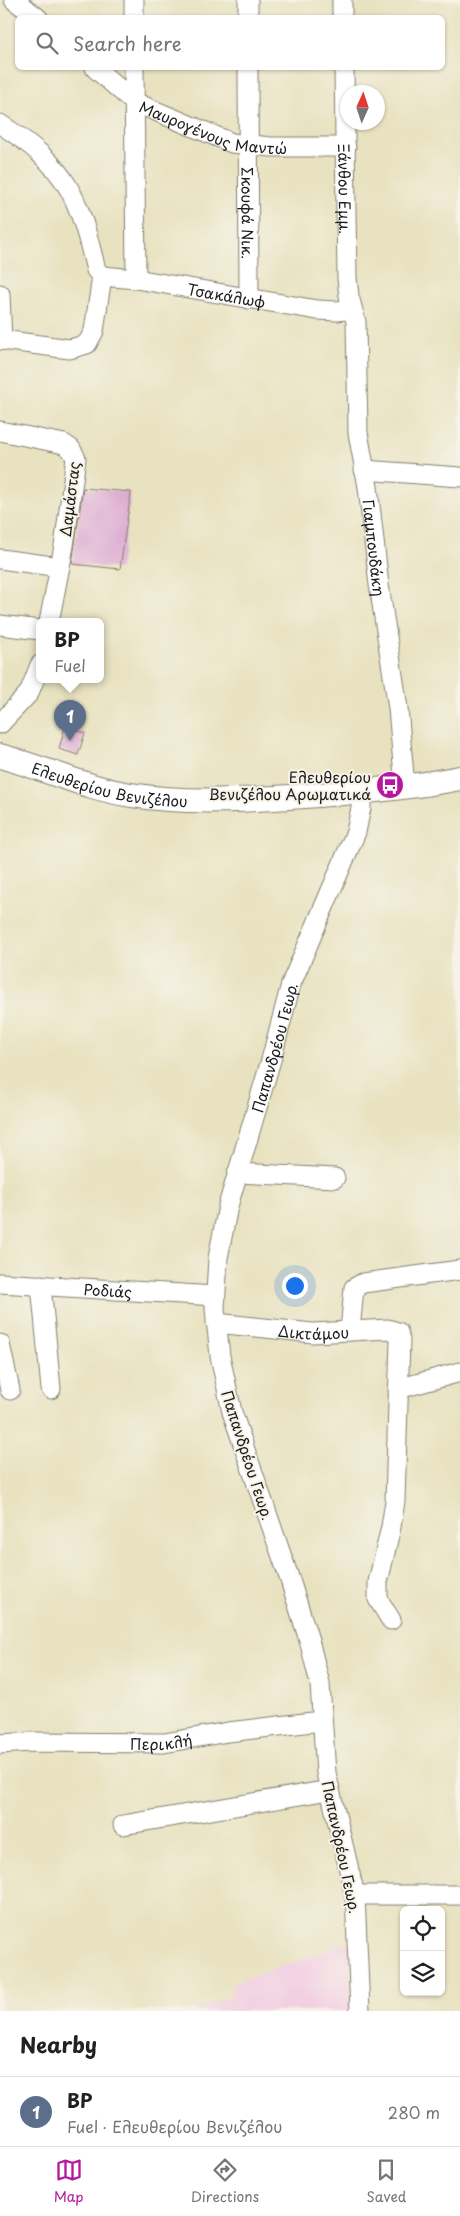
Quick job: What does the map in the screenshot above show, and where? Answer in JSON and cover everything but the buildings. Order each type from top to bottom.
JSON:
[{"type":"main road","name":"Ελευθερίου Βενιζέλου","points":[[0,756],[101,788],[141,796],[200,800],[251,800],[361,792],[460,778]]},
{"type":"street","points":[[14,0],[34,15]]},
{"type":"street","points":[[134,0],[134,15]]},
{"type":"street","points":[[248,0],[248,15]]},
{"type":"street","points":[[342,0],[342,15]]},
{"type":"street","name":"Μαυρογένους Μαντώ","points":[[97,70],[134,102],[232,143],[271,147],[346,147]]},
{"type":"street","points":[[134,70],[136,279]]},
{"type":"street","name":"Σκουφά Νικ.","points":[[248,70],[249,299]]},
{"type":"street","name":"Ξάνθου Εμμ.","points":[[344,70],[347,278],[352,309]]},
{"type":"street","points":[[0,124],[50,161],[63,178],[80,210],[96,270],[102,276],[94,331],[87,344],[70,349],[2,340],[0,294]]},
{"type":"street","name":"Τσακάλωφ","points":[[102,276],[136,279],[317,310],[337,311],[352,309]]},
{"type":"street","name":"Γιαμπουδάκη","points":[[352,309],[356,322],[358,344],[358,433],[398,708],[405,787]]},
{"type":"street","name":"Δαμάστας","points":[[0,431],[64,444],[75,454],[76,464],[60,567],[50,618]]},
{"type":"street","points":[[364,470],[460,477]]},
{"type":"street","points":[[0,559],[60,567]]},
{"type":"street","points":[[0,626],[36,630]]},
{"type":"street","points":[[0,724],[29,694],[36,676]]},
{"type":"street","name":"Παπανδρέου Γεωρ.","points":[[360,2011],[358,1916],[355,1895],[329,1790],[324,1759],[321,1693],[314,1660],[290,1580],[232,1412],[223,1373],[216,1324],[215,1296],[222,1234],[237,1173],[272,1060],[291,984],[356,832],[361,808],[361,792]]},
{"type":"street","points":[[237,1173],[335,1178]]},
{"type":"street","name":"Δικτάμου","points":[[216,1324],[313,1333],[350,1330],[354,1288],[362,1282],[460,1270]]},
{"type":"street","name":"Ροδιάς","points":[[0,1283],[215,1296]]},
{"type":"street","points":[[41,1285],[51,1389]]},
{"type":"street","points":[[350,1330],[388,1329],[398,1332],[400,1340],[395,1501],[378,1582],[378,1599],[391,1620]]},
{"type":"street","points":[[0,1344],[10,1390]]},
{"type":"street","points":[[398,1389],[460,1372]]},
{"type":"street","name":"Περικλή","points":[[0,1744],[32,1742],[164,1743],[228,1732],[321,1720]]},
{"type":"street","points":[[123,1825],[329,1790]]},
{"type":"street","points":[[355,1895],[460,1895]]},
{"type":"shaded area","points":[[350,1942],[351,2011],[193,2011],[230,1997],[232,1984]]},
{"type":"place","name":"BP","points":[[70,741]]},
{"type":"place","name":"Ελευθερίου Βενιζέλου Αρωματικά","points":[[390,785]]}]
